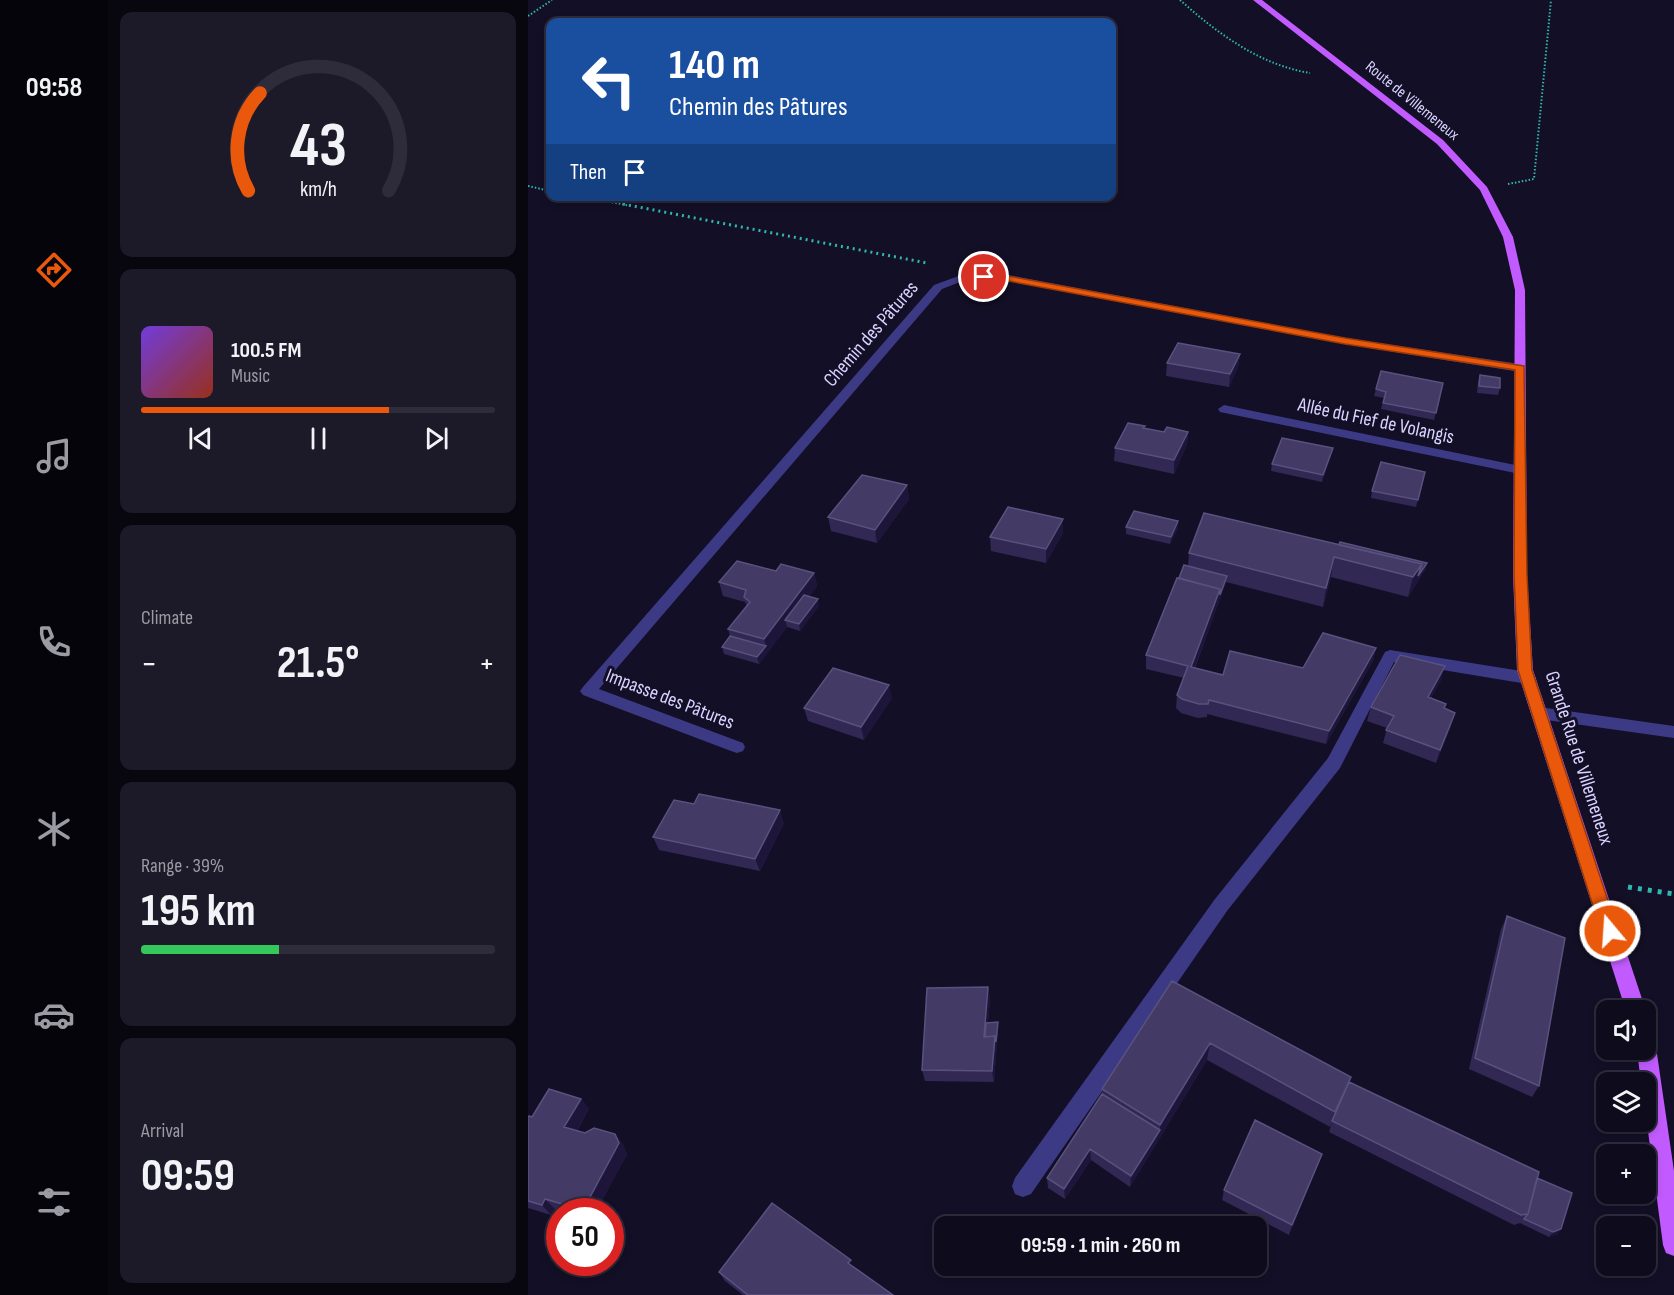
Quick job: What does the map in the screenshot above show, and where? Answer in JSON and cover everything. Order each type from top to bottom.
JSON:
[{"type":"main road","name":"Route de Villemeneux","points":[[1257,0],[1440,142],[1484,189],[1508,237],[1520,290],[1520,366]]},
{"type":"main road","name":"Grande Rue de Villemeneux","points":[[1520,366],[1520,575],[1525,670],[1632,1000]]},
{"type":"main road","points":[[1648,1060],[1674,1245]]},
{"type":"street","name":"Chemin des Pâtures","points":[[588,691],[938,287],[964,277],[1003,278],[1345,341],[1520,366]]},
{"type":"street","name":"Allée du Fief de Volangis","points":[[1224,409],[1520,470]]},
{"type":"street","points":[[1023,1186],[1221,905],[1334,763],[1390,656],[1528,678]]},
{"type":"street","name":"Impasse des Pâtures","points":[[588,691],[737,747]]},
{"type":"street","points":[[1539,713],[1674,732]]},
{"type":"path","points":[[528,16],[552,0]]},
{"type":"path","points":[[1180,0],[1197,16],[1256,54],[1293,72],[1350,72]]},
{"type":"path","points":[[1484,189],[1534,178],[1551,0]]},
{"type":"path","points":[[528,186],[546,190]]},
{"type":"path","points":[[607,201],[961,270],[964,277]]},
{"type":"path","points":[[1594,882],[1674,894]]},
{"type":"building","points":[[1178,343],[1240,354],[1230,374],[1167,363]]},
{"type":"building","points":[[1381,371],[1443,383],[1436,413],[1383,403],[1386,392],[1376,389]]},
{"type":"building","points":[[1480,375],[1500,378],[1500,388],[1479,386]]},
{"type":"building","points":[[1128,423],[1164,432],[1167,427],[1188,432],[1174,460],[1115,448]]},
{"type":"building","points":[[1282,438],[1333,448],[1323,475],[1272,464]]},
{"type":"building","points":[[1381,462],[1425,472],[1418,500],[1372,491]]},
{"type":"building","points":[[862,475],[907,485],[875,530],[828,517]]},
{"type":"building","points":[[1008,507],[1063,519],[1046,549],[990,537]]},
{"type":"building","points":[[1134,511],[1178,521],[1171,537],[1126,527]]},
{"type":"building","points":[[1204,513],[1422,564],[1413,577],[1334,557],[1326,588],[1189,553]]},
{"type":"building","points":[[1340,542],[1427,563],[1418,576],[1422,564],[1339,545]]},
{"type":"building","points":[[737,561],[776,571],[781,564],[814,573],[764,639],[728,629],[750,602],[744,597],[746,590],[719,582]]},
{"type":"building","points":[[1184,565],[1227,576],[1220,595],[1220,589],[1179,578]]},
{"type":"building","points":[[1177,578],[1220,589],[1191,667],[1223,675],[1230,651],[1303,668],[1323,633],[1376,648],[1329,731],[1209,700],[1208,704],[1199,704],[1182,699],[1177,695],[1188,666],[1146,655]]},
{"type":"building","points":[[804,595],[818,599],[799,624],[785,620]]},
{"type":"building","points":[[730,636],[766,646],[757,657],[722,647]]},
{"type":"building","points":[[1400,655],[1445,666],[1428,697],[1446,704],[1444,708],[1455,713],[1440,750],[1386,730],[1394,716],[1371,707]]},
{"type":"building","points":[[833,668],[889,685],[861,727],[804,708]]},
{"type":"building","points":[[699,794],[780,810],[755,859],[653,837],[674,800],[694,804]]},
{"type":"building","points":[[1507,916],[1565,938],[1539,1086],[1475,1058]]},
{"type":"building","points":[[1172,981],[1351,1077],[1335,1112],[1210,1043],[1160,1125],[1102,1089]]},
{"type":"building","points":[[988,987],[984,1037],[995,1036],[992,1071],[922,1070],[927,988]]},
{"type":"building","points":[[998,1022],[996,1042],[995,1036],[985,1037],[986,1023]]},
{"type":"building","points":[[1349,1082],[1539,1172],[1528,1214],[1521,1215],[1332,1121]]},
{"type":"building","points":[[549,1089],[581,1099],[564,1127],[585,1133],[594,1128],[615,1134],[619,1143],[589,1198],[546,1198],[542,1205],[528,1201],[528,1118],[532,1117]]},
{"type":"building","points":[[1102,1094],[1160,1130],[1131,1176],[1090,1149],[1064,1189],[1047,1178]]},
{"type":"building","points":[[1255,1120],[1322,1154],[1292,1225],[1224,1190]]},
{"type":"building","points":[[1537,1178],[1572,1193],[1561,1229],[1553,1232],[1524,1219],[1528,1214]]},
{"type":"building","points":[[772,1203],[851,1260],[848,1263],[893,1295],[748,1295],[719,1272]]},
{"type":"route","points":[[984,277],[1003,278],[1345,341],[1520,368],[1520,575],[1525,670],[1610,931]]}]
